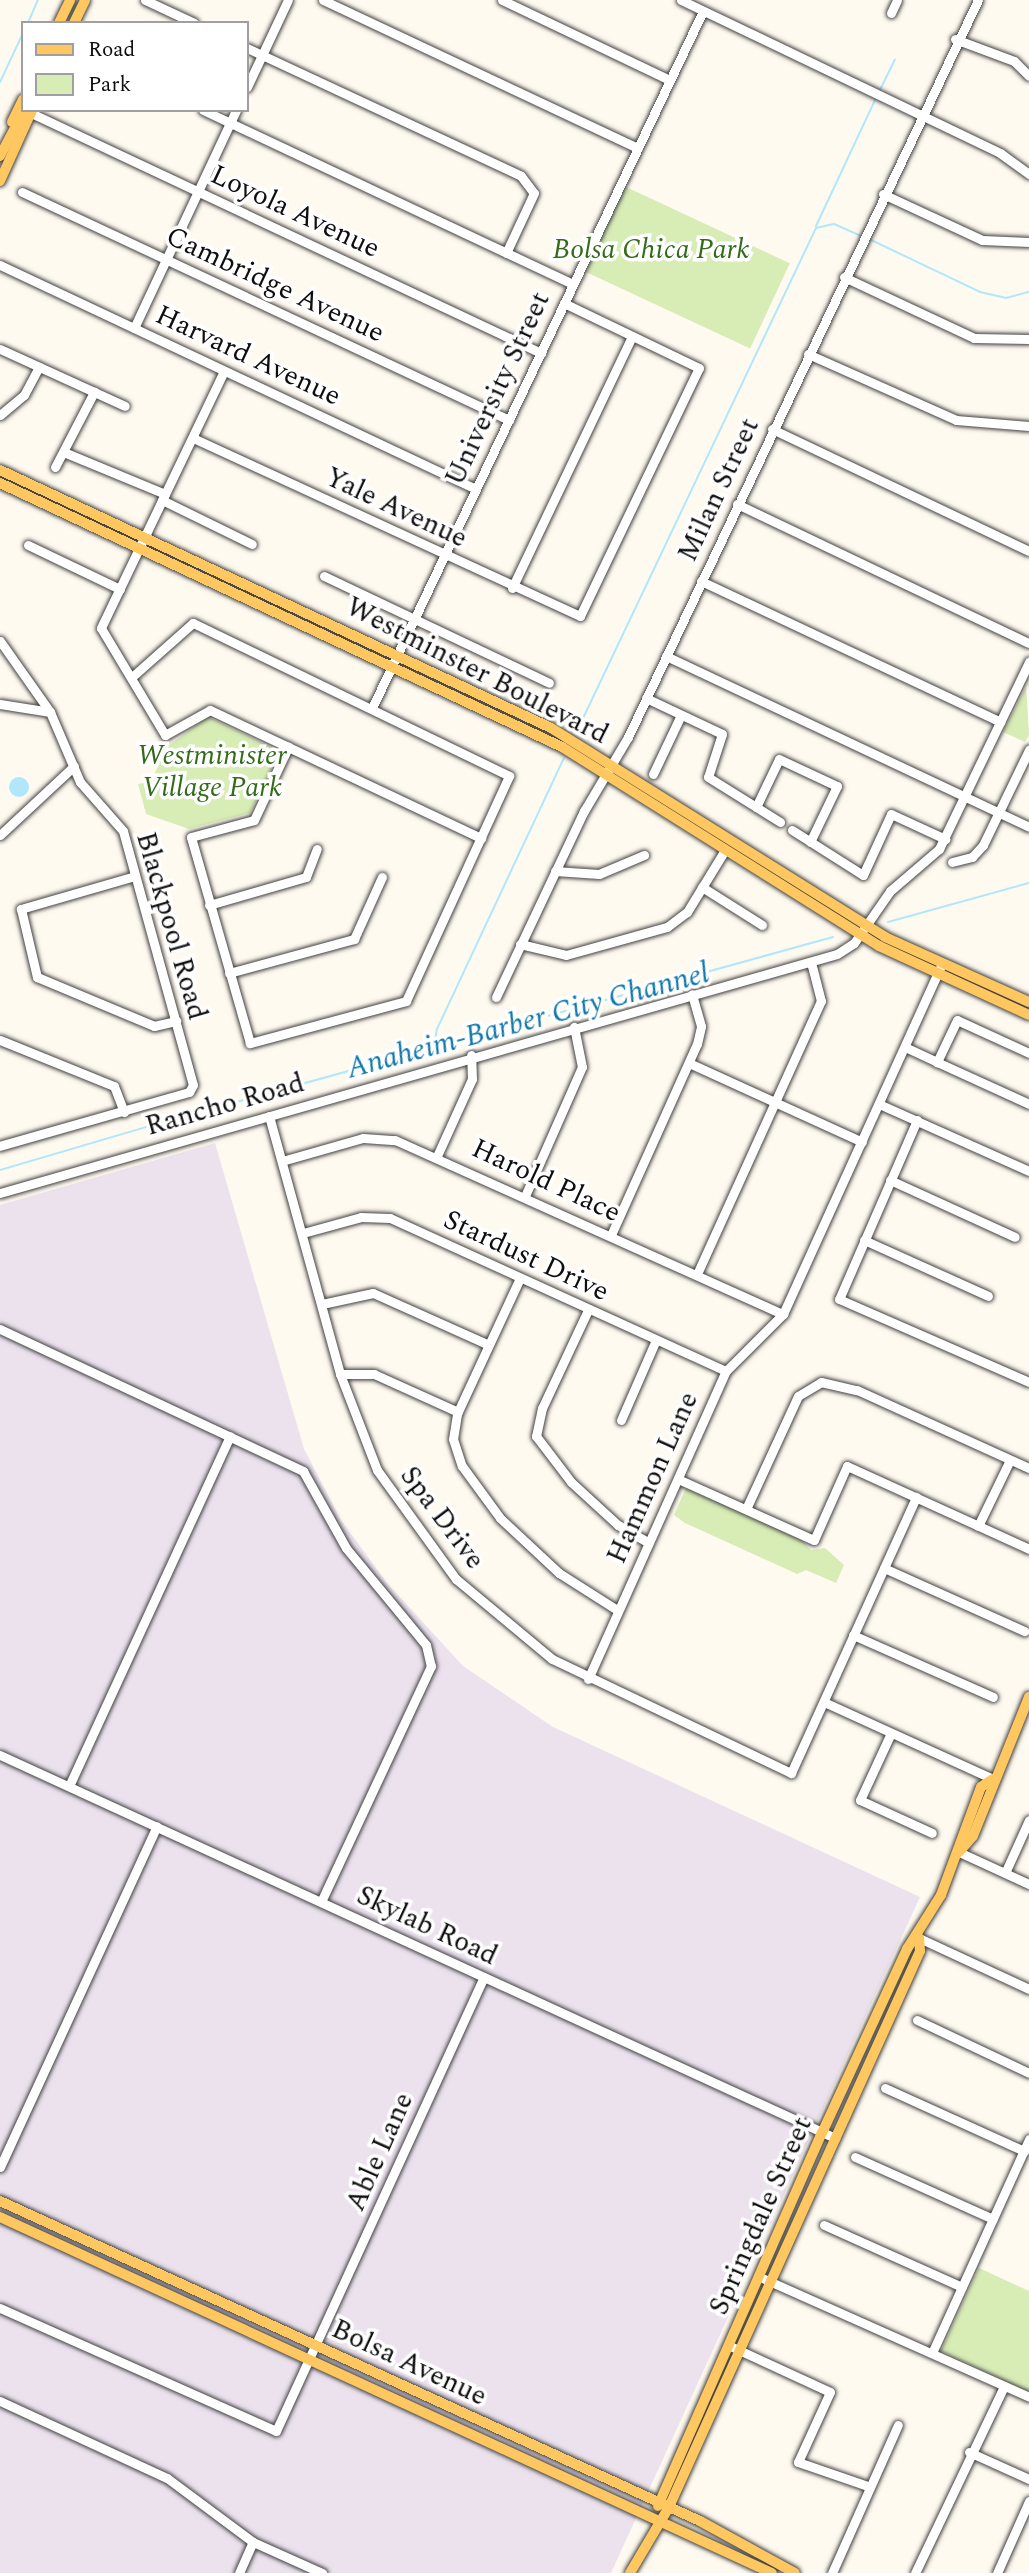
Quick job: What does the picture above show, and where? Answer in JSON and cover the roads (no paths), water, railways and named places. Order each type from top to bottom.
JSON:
[{"type":"main road","points":[[60,21],[70,0]]},
{"type":"main road","points":[[75,21],[85,0]]},
{"type":"main road","points":[[0,147],[21,103]]},
{"type":"main road","points":[[0,156],[20,118],[29,112]]},
{"type":"main road","points":[[0,181],[31,112]]},
{"type":"main road","name":"Westminster Boulevard","points":[[0,470],[398,654],[609,769],[863,930]]},
{"type":"main road","name":"Westminster Boulevard","points":[[0,483],[609,769],[725,850],[863,930],[940,969],[1028,1008]]},
{"type":"main road","name":"Springdale Street","points":[[659,2519],[658,2502],[728,2345],[766,2278],[835,2138],[908,1975],[919,1938],[959,1852],[981,1787],[992,1779],[1029,1697]]},
{"type":"main road","name":"Springdale Street","points":[[630,2573],[659,2519],[669,2507],[739,2350],[822,2133],[901,1964],[919,1938]]},
{"type":"main road","points":[[901,1964],[908,1975]]},
{"type":"main road","name":"Bolsa Avenue","points":[[0,2201],[669,2507],[794,2573]]},
{"type":"main road","name":"Bolsa Avenue","points":[[0,2217],[772,2573]]},
{"type":"main road","points":[[464,2430],[476,2424],[522,2440]]},
{"type":"street","points":[[145,0],[190,21]]},
{"type":"street","points":[[248,85],[288,0]]},
{"type":"street","points":[[323,0],[638,148]]},
{"type":"street","points":[[502,0],[670,80]]},
{"type":"street","points":[[681,0],[702,13],[919,116],[1029,174]]},
{"type":"street","points":[[891,13],[897,0]]},
{"type":"street","name":"Milan Street","points":[[496,998],[555,871],[646,698],[955,40],[978,0]]},
{"type":"street","name":"University Street","points":[[372,708],[702,13]]},
{"type":"street","points":[[955,40],[1014,61],[1029,76]]},
{"type":"street","points":[[248,48],[534,187],[506,253]]},
{"type":"street","name":"Loyola Avenue","points":[[33,112],[541,353]]},
{"type":"street","points":[[208,112],[573,284]]},
{"type":"street","points":[[134,328],[235,112]]},
{"type":"street","name":"Cambridge Avenue","points":[[22,192],[509,420]]},
{"type":"street","points":[[883,194],[982,240],[1029,242]]},
{"type":"street","name":"Harvard Avenue","points":[[0,265],[476,489]]},
{"type":"street","points":[[844,277],[974,338],[1029,339]]},
{"type":"street","points":[[512,589],[632,336],[564,303]]},
{"type":"street","name":"Yale Avenue","points":[[193,438],[512,589],[580,616],[699,368],[632,336]]},
{"type":"street","points":[[0,349],[125,406]]},
{"type":"street","points":[[808,354],[956,420],[1029,426]]},
{"type":"street","points":[[0,415],[24,395],[39,367]]},
{"type":"street","points":[[225,371],[120,589],[99,624],[133,676],[165,736],[209,710],[481,838]]},
{"type":"street","points":[[55,467],[66,453],[94,392]]},
{"type":"street","points":[[772,429],[1029,551]]},
{"type":"street","points":[[66,453],[164,497],[252,544]]},
{"type":"street","points":[[737,504],[1029,643]]},
{"type":"street","points":[[28,545],[120,589]]},
{"type":"street","points":[[324,576],[550,682]]},
{"type":"street","points":[[701,581],[1000,722]]},
{"type":"street","points":[[133,676],[167,652],[186,622],[372,708],[509,776],[406,1001],[250,1043],[191,837],[254,820],[288,747]]},
{"type":"street","name":"Blackpool Road","points":[[0,641],[50,712],[80,782],[123,831],[176,1021],[192,1090],[124,1112]]},
{"type":"street","points":[[666,656],[1029,827]]},
{"type":"street","name":"Rancho Road","points":[[0,1193],[471,1055],[837,954],[863,930],[890,891],[927,864],[945,839],[1029,662]]},
{"type":"street","points":[[646,698],[722,734],[706,773],[780,822]]},
{"type":"street","points":[[0,704],[50,712]]},
{"type":"street","points":[[653,774],[681,715]]},
{"type":"street","points":[[952,862],[978,851],[1029,750]]},
{"type":"street","points":[[756,807],[779,759],[837,786],[810,842]]},
{"type":"street","points":[[0,835],[74,766]]},
{"type":"street","points":[[792,830],[863,875],[891,814],[945,839]]},
{"type":"street","points":[[209,905],[306,877],[317,849]]},
{"type":"street","points":[[520,944],[566,955],[667,927],[687,912],[725,850]]},
{"type":"street","points":[[555,871],[599,874],[644,855]]},
{"type":"street","points":[[135,876],[21,909],[37,976],[154,1026],[176,1021]]},
{"type":"street","points":[[229,973],[354,939],[382,877]]},
{"type":"street","points":[[702,887],[762,925]]},
{"type":"street","points":[[697,1274],[821,1001],[811,961]]},
{"type":"street","points":[[783,1314],[940,969]]},
{"type":"street","points":[[611,1236],[689,1063],[701,1026],[692,994]]},
{"type":"street","points":[[937,1062],[957,1020],[1029,1053]]},
{"type":"street","points":[[525,1196],[582,1067],[574,1027]]},
{"type":"street","points":[[0,1040],[114,1086],[124,1112],[0,1146]]},
{"type":"street","points":[[905,1047],[1029,1104]]},
{"type":"street","points":[[438,1156],[472,1079],[471,1055]]},
{"type":"street","points":[[689,1063],[862,1142]]},
{"type":"street","points":[[879,1104],[1029,1171]]},
{"type":"street","name":"Spa Drive","points":[[269,1116],[340,1374],[377,1470],[447,1569],[517,1636],[588,1679],[791,1773],[824,1702]]},
{"type":"street","points":[[916,1120],[839,1299],[1028,1381]]},
{"type":"street","name":"Harold Place","points":[[282,1161],[374,1138],[438,1156],[783,1314]]},
{"type":"street","points":[[890,1180],[1015,1237]]},
{"type":"street","name":"Stardust Drive","points":[[303,1233],[381,1216],[726,1371]]},
{"type":"street","points":[[864,1240],[988,1296]]},
{"type":"street","points":[[520,1278],[458,1412],[453,1439],[462,1466],[500,1518],[559,1573],[617,1610]]},
{"type":"street","points":[[322,1304],[373,1293],[488,1344]]},
{"type":"street","points":[[588,1310],[542,1408],[536,1436],[571,1482],[618,1525],[648,1542]]},
{"type":"street","name":"Hammon Lane","points":[[588,1679],[726,1371],[783,1314]]},
{"type":"street","points":[[0,1329],[303,1471],[338,1537],[426,1645],[430,1666],[321,1902]]},
{"type":"street","points":[[621,1420],[656,1340]]},
{"type":"street","points":[[340,1374],[374,1374],[458,1412]]},
{"type":"street","points":[[746,1509],[798,1396],[821,1382],[857,1390],[1029,1468]]},
{"type":"street","points":[[65,1784],[230,1436]]},
{"type":"street","points":[[978,1526],[1010,1460]]},
{"type":"street","points":[[678,1479],[814,1540],[847,1466],[1029,1549]]},
{"type":"street","points":[[916,1497],[824,1702],[992,1779]]},
{"type":"street","points":[[884,1568],[1024,1632]]},
{"type":"street","points":[[853,1635],[993,1697]]},
{"type":"street","points":[[891,1732],[860,1800],[932,1833]]},
{"type":"street","name":"Skylab Road","points":[[0,1755],[835,2138]]},
{"type":"street","points":[[1005,1873],[1029,1820]]},
{"type":"street","points":[[0,2167],[157,1826]]},
{"type":"street","points":[[959,1852],[1029,1884]]},
{"type":"street","points":[[919,1938],[1029,1989]]},
{"type":"street","name":"Able Lane","points":[[0,2308],[276,2431],[485,1977]]},
{"type":"street","points":[[917,2020],[1029,2073]]},
{"type":"street","points":[[885,2088],[1024,2151]]},
{"type":"street","points":[[932,2353],[1029,2139]]},
{"type":"street","points":[[855,2157],[993,2219]]},
{"type":"street","points":[[824,2225],[962,2287]]},
{"type":"street","points":[[766,2278],[1029,2397]]},
{"type":"street","points":[[728,2345],[830,2392],[798,2462],[870,2487]]},
{"type":"street","points":[[915,2573],[969,2452],[1004,2386]]},
{"type":"street","points":[[0,2401],[167,2477],[253,2542],[322,2573]]},
{"type":"street","points":[[832,2573],[898,2425]]},
{"type":"street","points":[[969,2452],[1029,2479]]},
{"type":"street","points":[[997,2573],[1029,2501]]},
{"type":"street","points":[[239,2573],[253,2542]]},
{"type":"water","points":[[19,777],[26,780],[29,787],[26,794],[19,797],[12,794],[9,787],[12,780]]},
{"type":"waterway","points":[[29,21],[38,0]]},
{"type":"waterway","points":[[0,82],[21,37]]},
{"type":"waterway","points":[[880,90],[895,59]]},
{"type":"waterway","points":[[816,226],[876,98]]},
{"type":"waterway","points":[[576,733],[816,228],[834,224],[861,236]]},
{"type":"waterway","points":[[869,239],[980,292],[1006,298],[1029,292]]},
{"type":"waterway","points":[[434,1047],[437,1029],[564,758]]},
{"type":"waterway","name":"Anaheim-Barber City Channel","points":[[888,922],[1029,883]]},
{"type":"waterway","name":"Anaheim-Barber City Channel","points":[[222,1106],[833,937]]},
{"type":"waterway","name":"Anaheim-Barber City Channel","points":[[0,1170],[211,1108]]},
{"type":"park label","name":"Bolsa Chica Park","points":[[651,250]]},
{"type":"park label","name":"Westminister Village Park","points":[[212,772]]}]
